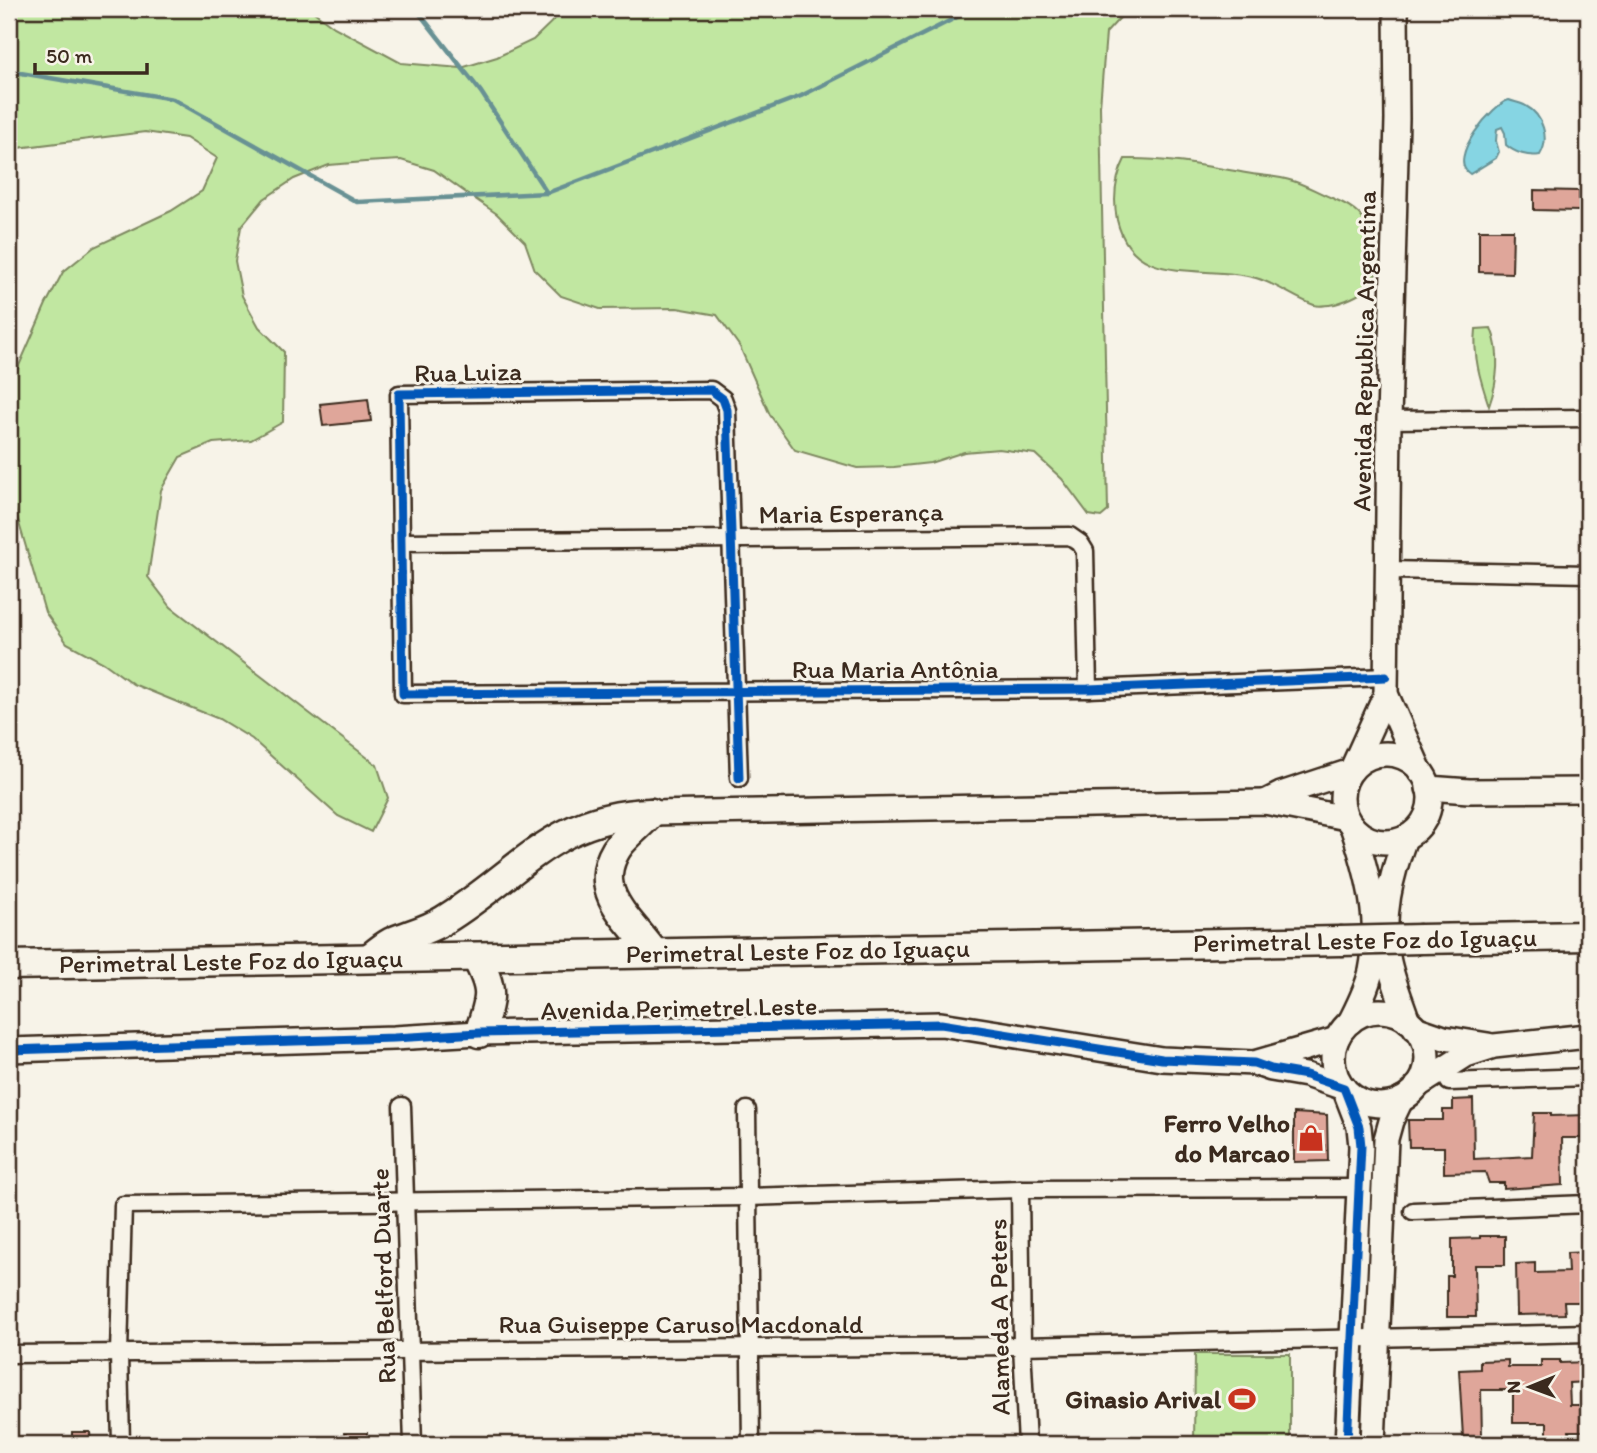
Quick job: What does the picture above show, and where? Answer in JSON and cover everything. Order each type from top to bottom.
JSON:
[{"type":"highway","points":[[651,813],[617,849],[609,888],[616,907],[654,953]]},
{"type":"highway","points":[[368,959],[393,942],[446,919],[543,846],[562,835],[617,816],[651,813]]},
{"type":"highway","name":"Perimetral Leste Foz do Iguaçu","points":[[9,965],[1588,936]]},
{"type":"highway","points":[[476,957],[489,981],[489,1006],[480,1032]]},
{"type":"street","name":"Avenida Republica Argentina","points":[[1351,771],[1386,685],[1389,420],[1397,119],[1396,9]]},
{"type":"street","name":"Rua Luiza","points":[[403,694],[399,394],[711,390],[723,399],[727,410],[732,540]]},
{"type":"street","points":[[1389,420],[1588,418]]},
{"type":"street","name":"Maria Esperança","points":[[401,542],[1054,534],[1070,536],[1080,543],[1085,551],[1088,689]]},
{"type":"street","points":[[732,540],[739,778]]},
{"type":"street","points":[[1388,570],[1588,574]]},
{"type":"street","name":"Avenida Republica Argentina","points":[[1386,685],[1424,780]]},
{"type":"street","name":"Rua Maria Antônia","points":[[403,694],[1386,685]]},
{"type":"street","points":[[651,813],[1265,802],[1349,822],[1367,838],[1376,842],[1396,842],[1413,833],[1426,817],[1430,798],[1424,780],[1405,759],[1385,754],[1366,759],[1351,771],[1346,779],[1342,799],[1349,822],[1370,883],[1373,909],[1373,953],[1367,986],[1343,1030],[1333,1059],[1334,1069],[1359,1127],[1361,1146],[1347,1444]]},
{"type":"street","points":[[1265,802],[1281,794],[1351,771]]},
{"type":"street","points":[[1424,780],[1469,791],[1588,790]]},
{"type":"street","points":[[1373,1444],[1386,1139],[1391,1121],[1425,1068],[1426,1057],[1425,1047],[1412,1024],[1388,959],[1386,910],[1393,869],[1405,838]]},
{"type":"street","points":[[1343,1030],[1359,1016],[1379,1011],[1399,1015],[1444,1038],[1494,1045],[1588,1036]]},
{"type":"street","name":"Avenida Perimetrel Leste","points":[[9,1050],[394,1038],[480,1032],[940,1024],[1162,1059],[1254,1063],[1306,1075],[1344,1088]]},
{"type":"street","name":"Avenida Perimetrel Leste","points":[[1254,1063],[1343,1030]]},
{"type":"street","points":[[1344,1088],[1351,1095],[1370,1104],[1391,1104],[1466,1055],[1494,1045]]},
{"type":"street","points":[[1449,1082],[1588,1077]]},
{"type":"street","name":"Rua Belford Duarte","points":[[402,1106],[413,1444]]},
{"type":"street","points":[[747,1110],[751,1444]]},
{"type":"street","points":[[121,1444],[119,1354],[122,1205],[748,1197],[1020,1189],[1360,1188]]},
{"type":"street","name":"Alameda A Peters","points":[[1020,1189],[1022,1346],[1027,1444]]},
{"type":"street","points":[[1413,1210],[1588,1204]]},
{"type":"street","name":"Rua Guiseppe Caruso Macdonald","points":[[9,1354],[1022,1346],[1588,1333]]},
{"type":"green space","points":[[9,9],[310,9],[334,27],[401,63],[461,68],[497,57],[533,40],[565,9],[1128,9],[1106,33],[1100,106],[1108,511],[1101,517],[1089,515],[1062,479],[1035,454],[999,449],[964,452],[930,463],[857,468],[795,450],[770,415],[740,347],[717,315],[677,308],[600,309],[561,296],[535,270],[525,242],[497,214],[434,170],[401,160],[365,162],[329,165],[294,179],[264,199],[241,227],[235,261],[242,296],[259,327],[284,352],[283,422],[251,440],[213,443],[180,457],[161,490],[148,577],[171,607],[377,765],[388,798],[371,832],[338,816],[252,739],[219,719],[133,684],[104,663],[67,643],[45,612],[9,489],[9,404],[14,377],[63,272],[94,247],[171,211],[202,191],[217,158],[186,138],[145,132],[9,149]]},
{"type":"green space","points":[[1280,9],[1356,9],[1328,17]]},
{"type":"green space","points":[[1125,159],[1170,161],[1281,178],[1339,201],[1359,214],[1370,230],[1377,260],[1373,279],[1365,290],[1352,298],[1319,306],[1256,278],[1155,265],[1138,256],[1125,242],[1117,220],[1116,189]]},
{"type":"green space","points":[[1491,328],[1497,367],[1489,406],[1478,368],[1475,339],[1476,329]]},
{"type":"green space","name":"Ginasio Arival","points":[[1195,1354],[1290,1354],[1290,1444],[1194,1444]]},
{"type":"water","points":[[1509,100],[1526,106],[1541,121],[1544,142],[1540,155],[1526,155],[1510,148],[1506,145],[1502,127],[1497,129],[1499,152],[1496,158],[1470,174],[1464,167],[1468,145],[1493,110]]},
{"type":"building","points":[[1534,190],[1579,191],[1579,211],[1534,210]]},
{"type":"building","points":[[1479,230],[1513,230],[1512,273],[1479,272]]},
{"type":"building","points":[[368,399],[371,421],[323,426],[320,404]]},
{"type":"building","points":[[1473,1099],[1474,1159],[1532,1156],[1534,1113],[1551,1113],[1551,1116],[1588,1115],[1588,1138],[1562,1138],[1563,1185],[1504,1189],[1504,1183],[1489,1183],[1485,1172],[1444,1173],[1444,1147],[1409,1147],[1408,1120],[1443,1120],[1443,1110],[1453,1110],[1453,1100]]},
{"type":"building","name":"Ferro Velho do Marcao","points":[[1294,1113],[1327,1115],[1328,1161],[1294,1162]]},
{"type":"building","points":[[1505,1236],[1505,1265],[1475,1265],[1476,1317],[1447,1317],[1447,1276],[1452,1276],[1452,1239]]},
{"type":"building","points":[[1588,1252],[1588,1302],[1564,1302],[1565,1314],[1517,1315],[1516,1264],[1535,1263],[1535,1273],[1568,1272],[1567,1253]]},
{"type":"building","points":[[1508,1360],[1508,1367],[1541,1367],[1541,1360],[1560,1360],[1560,1363],[1588,1362],[1588,1382],[1569,1383],[1570,1405],[1588,1405],[1588,1431],[1569,1431],[1570,1444],[1547,1444],[1547,1423],[1513,1423],[1513,1390],[1481,1390],[1482,1437],[1463,1437],[1459,1370],[1480,1369],[1480,1361]]},
{"type":"building","points":[[72,1432],[90,1432],[91,1444],[72,1444]]},
{"type":"building","points":[[344,1433],[367,1433],[367,1444],[344,1444]]},
{"type":"waterway","points":[[9,16],[16,9]]},
{"type":"waterway","points":[[416,9],[481,92],[547,193]]},
{"type":"waterway","points":[[9,71],[173,99],[357,202],[547,193],[801,96],[973,9]]},
{"type":"cycle path","points":[[739,778],[727,410],[723,399],[711,390],[399,394],[403,694],[1088,689],[1386,677]]},
{"type":"cycle path","points":[[9,1050],[479,1033],[941,1024],[1162,1059],[1254,1063],[1306,1075],[1344,1088],[1359,1127],[1361,1146],[1347,1444]]},
{"type":"place","name":"Ferro Velho do Marcao","points":[[1311,1138]]},
{"type":"place","name":"Ginasio Arival","points":[[1242,1399]]}]
